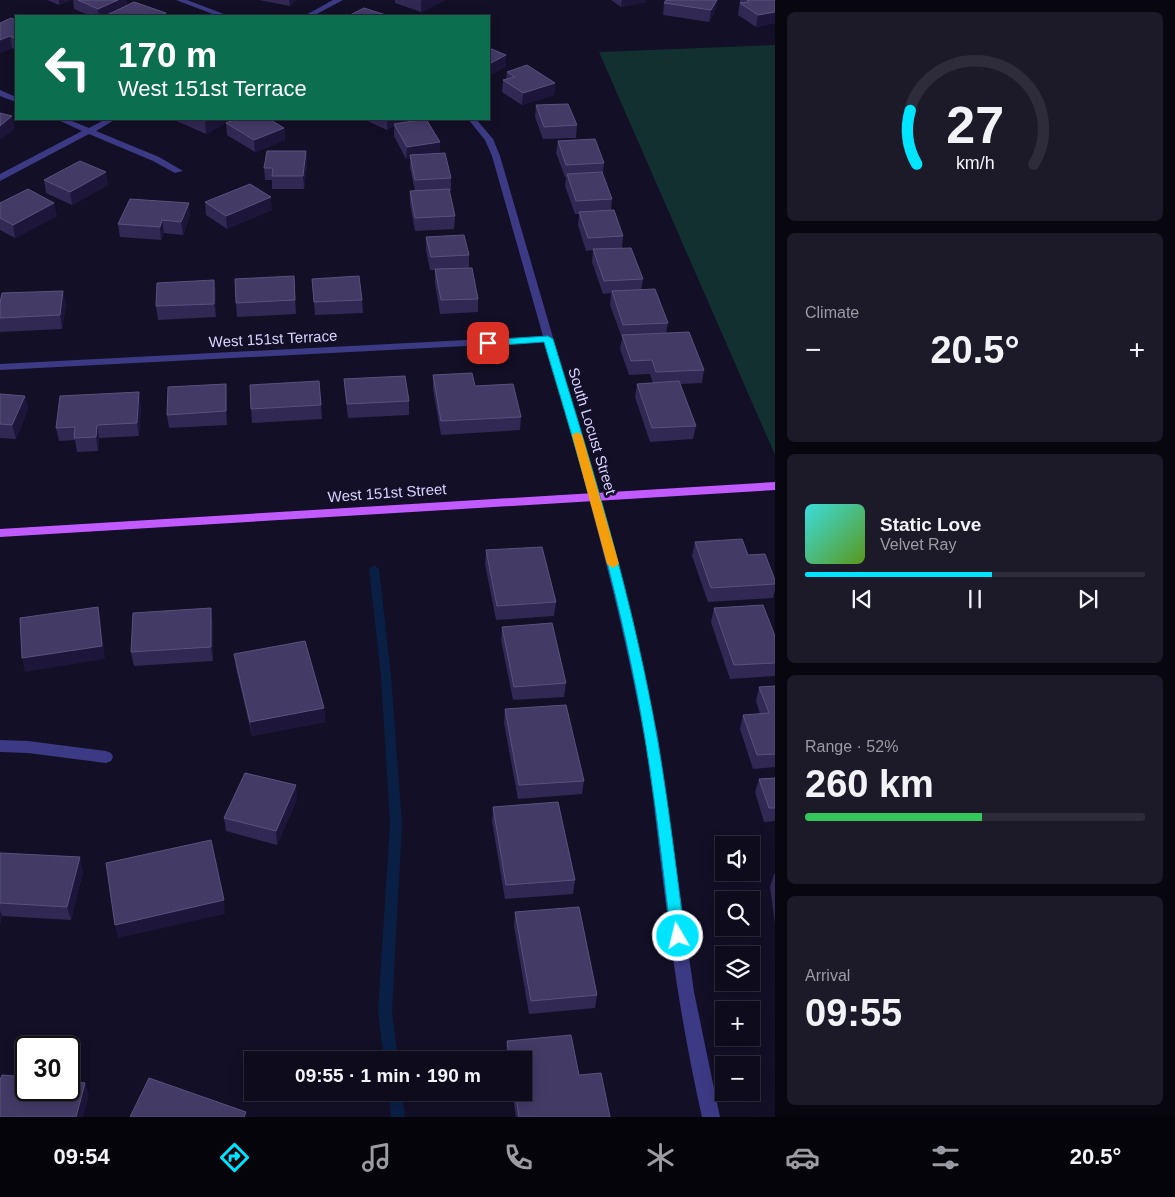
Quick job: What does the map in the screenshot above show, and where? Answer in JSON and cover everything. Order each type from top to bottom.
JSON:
[{"type":"main road","name":"West 151st Street","points":[[0,533],[775,486]]},
{"type":"street","points":[[180,0],[222,15]]},
{"type":"street","points":[[310,15],[340,0]]},
{"type":"street","points":[[0,93],[15,100]]},
{"type":"street","points":[[62,120],[156,158],[178,171]]},
{"type":"street","points":[[0,178],[110,120]]},
{"type":"street","name":"South Locust Street","points":[[473,120],[489,139],[496,156],[548,339],[596,496],[623,603],[647,715],[661,801],[676,927],[699,1066],[711,1117]]},
{"type":"street","name":"West 151st Terrace","points":[[0,367],[548,339]]},
{"type":"street","points":[[0,746],[28,747],[106,757]]},
{"type":"green space","points":[[775,45],[775,455],[599,52]]},
{"type":"building","points":[[78,0],[118,0],[98,9]]},
{"type":"building","points":[[666,0],[717,0],[711,10],[664,3]]},
{"type":"building","points":[[747,0],[774,0],[775,12],[758,15],[740,3],[749,2]]},
{"type":"building","points":[[134,2],[166,13],[161,15],[107,15]]},
{"type":"building","points":[[364,8],[386,15],[350,15]]},
{"type":"building","points":[[11,18],[15,20],[15,38],[10,36],[0,40],[0,23]]},
{"type":"building","points":[[490,48],[506,55],[490,63]]},
{"type":"building","points":[[527,65],[555,83],[523,93],[503,80],[515,77],[507,72]]},
{"type":"building","points":[[568,104],[577,125],[544,127],[536,105]]},
{"type":"building","points":[[0,113],[12,116],[0,126]]},
{"type":"building","points":[[234,120],[271,120],[284,128],[254,140],[226,123]]},
{"type":"building","points":[[427,120],[440,142],[407,147],[394,124]]},
{"type":"building","points":[[595,139],[604,163],[566,165],[558,141]]},
{"type":"building","points":[[267,151],[306,151],[303,176],[272,176],[273,168],[264,168]]},
{"type":"building","points":[[445,153],[451,178],[415,180],[410,155]]},
{"type":"building","points":[[80,161],[106,172],[70,192],[44,180]]},
{"type":"building","points":[[602,172],[612,199],[576,201],[567,174]]},
{"type":"building","points":[[250,184],[271,197],[226,216],[205,202]]},
{"type":"building","points":[[28,189],[54,203],[13,225],[0,218],[0,203]]},
{"type":"building","points":[[449,189],[455,216],[415,218],[410,191]]},
{"type":"building","points":[[130,199],[189,203],[181,222],[162,220],[160,227],[118,224]]},
{"type":"building","points":[[614,210],[623,236],[588,238],[579,212]]},
{"type":"building","points":[[464,235],[469,255],[431,257],[426,237]]},
{"type":"building","points":[[631,248],[643,279],[604,281],[593,249]]},
{"type":"building","points":[[472,268],[478,299],[441,300],[435,269]]},
{"type":"building","points":[[294,276],[295,300],[236,303],[235,279]]},
{"type":"building","points":[[359,276],[362,300],[314,302],[312,279]]},
{"type":"building","points":[[214,280],[214,304],[156,306],[157,283]]},
{"type":"building","points":[[655,289],[668,323],[623,325],[612,291]]},
{"type":"building","points":[[63,291],[60,315],[0,318],[2,293]]},
{"type":"building","points":[[689,332],[704,370],[656,372],[652,360],[631,361],[622,335]]},
{"type":"building","points":[[472,373],[475,386],[513,384],[521,417],[441,421],[433,375]]},
{"type":"building","points":[[405,376],[409,401],[347,404],[344,379]]},
{"type":"building","points":[[319,381],[321,405],[251,409],[250,385]]},
{"type":"building","points":[[679,381],[696,426],[652,428],[637,384]]},
{"type":"building","points":[[226,384],[226,411],[167,415],[168,387]]},
{"type":"building","points":[[139,392],[137,423],[97,425],[96,437],[74,438],[75,427],[56,428],[60,396]]},
{"type":"building","points":[[0,394],[25,396],[12,425],[0,424]]},
{"type":"building","points":[[742,539],[748,555],[765,554],[775,584],[711,588],[695,542]]},
{"type":"building","points":[[542,547],[556,602],[497,606],[486,550]]},
{"type":"building","points":[[763,605],[775,636],[775,663],[734,665],[714,608]]},
{"type":"building","points":[[98,607],[102,646],[22,658],[20,618]]},
{"type":"building","points":[[211,608],[211,647],[131,652],[133,613]]},
{"type":"building","points":[[552,623],[566,683],[514,687],[502,627]]},
{"type":"building","points":[[305,641],[324,708],[250,722],[234,654]]},
{"type":"building","points":[[775,686],[775,754],[757,755],[743,715],[769,713],[759,687]]},
{"type":"building","points":[[566,705],[584,781],[519,785],[505,709]]},
{"type":"building","points":[[245,773],[296,785],[276,831],[224,818]]},
{"type":"building","points":[[775,778],[775,808],[769,808],[759,779]]},
{"type":"building","points":[[558,802],[575,880],[506,885],[493,807]]},
{"type":"building","points":[[211,840],[224,900],[115,925],[106,863]]},
{"type":"building","points":[[0,853],[80,857],[67,907],[0,903]]},
{"type":"building","points":[[579,907],[597,995],[531,1001],[515,912]]},
{"type":"building","points":[[571,1035],[579,1075],[601,1073],[610,1117],[519,1117],[516,1101],[532,1101],[532,1051],[509,1051],[507,1041]]},
{"type":"building","points":[[2,1075],[15,1076],[15,1101],[80,1101],[80,1082],[85,1083],[76,1117],[0,1117],[0,1080]]},
{"type":"building","points":[[149,1078],[246,1112],[244,1117],[130,1117]]},
{"type":"waterway","points":[[374,569],[386,676],[396,824],[385,1011],[390,1051]]},
{"type":"waterway","points":[[396,1101],[398,1117]]},
{"type":"slow traffic","points":[[577,435],[596,496],[613,564]]},
{"type":"route","points":[[488,343],[548,339],[596,496],[623,603],[647,715],[661,801],[678,936]]}]
